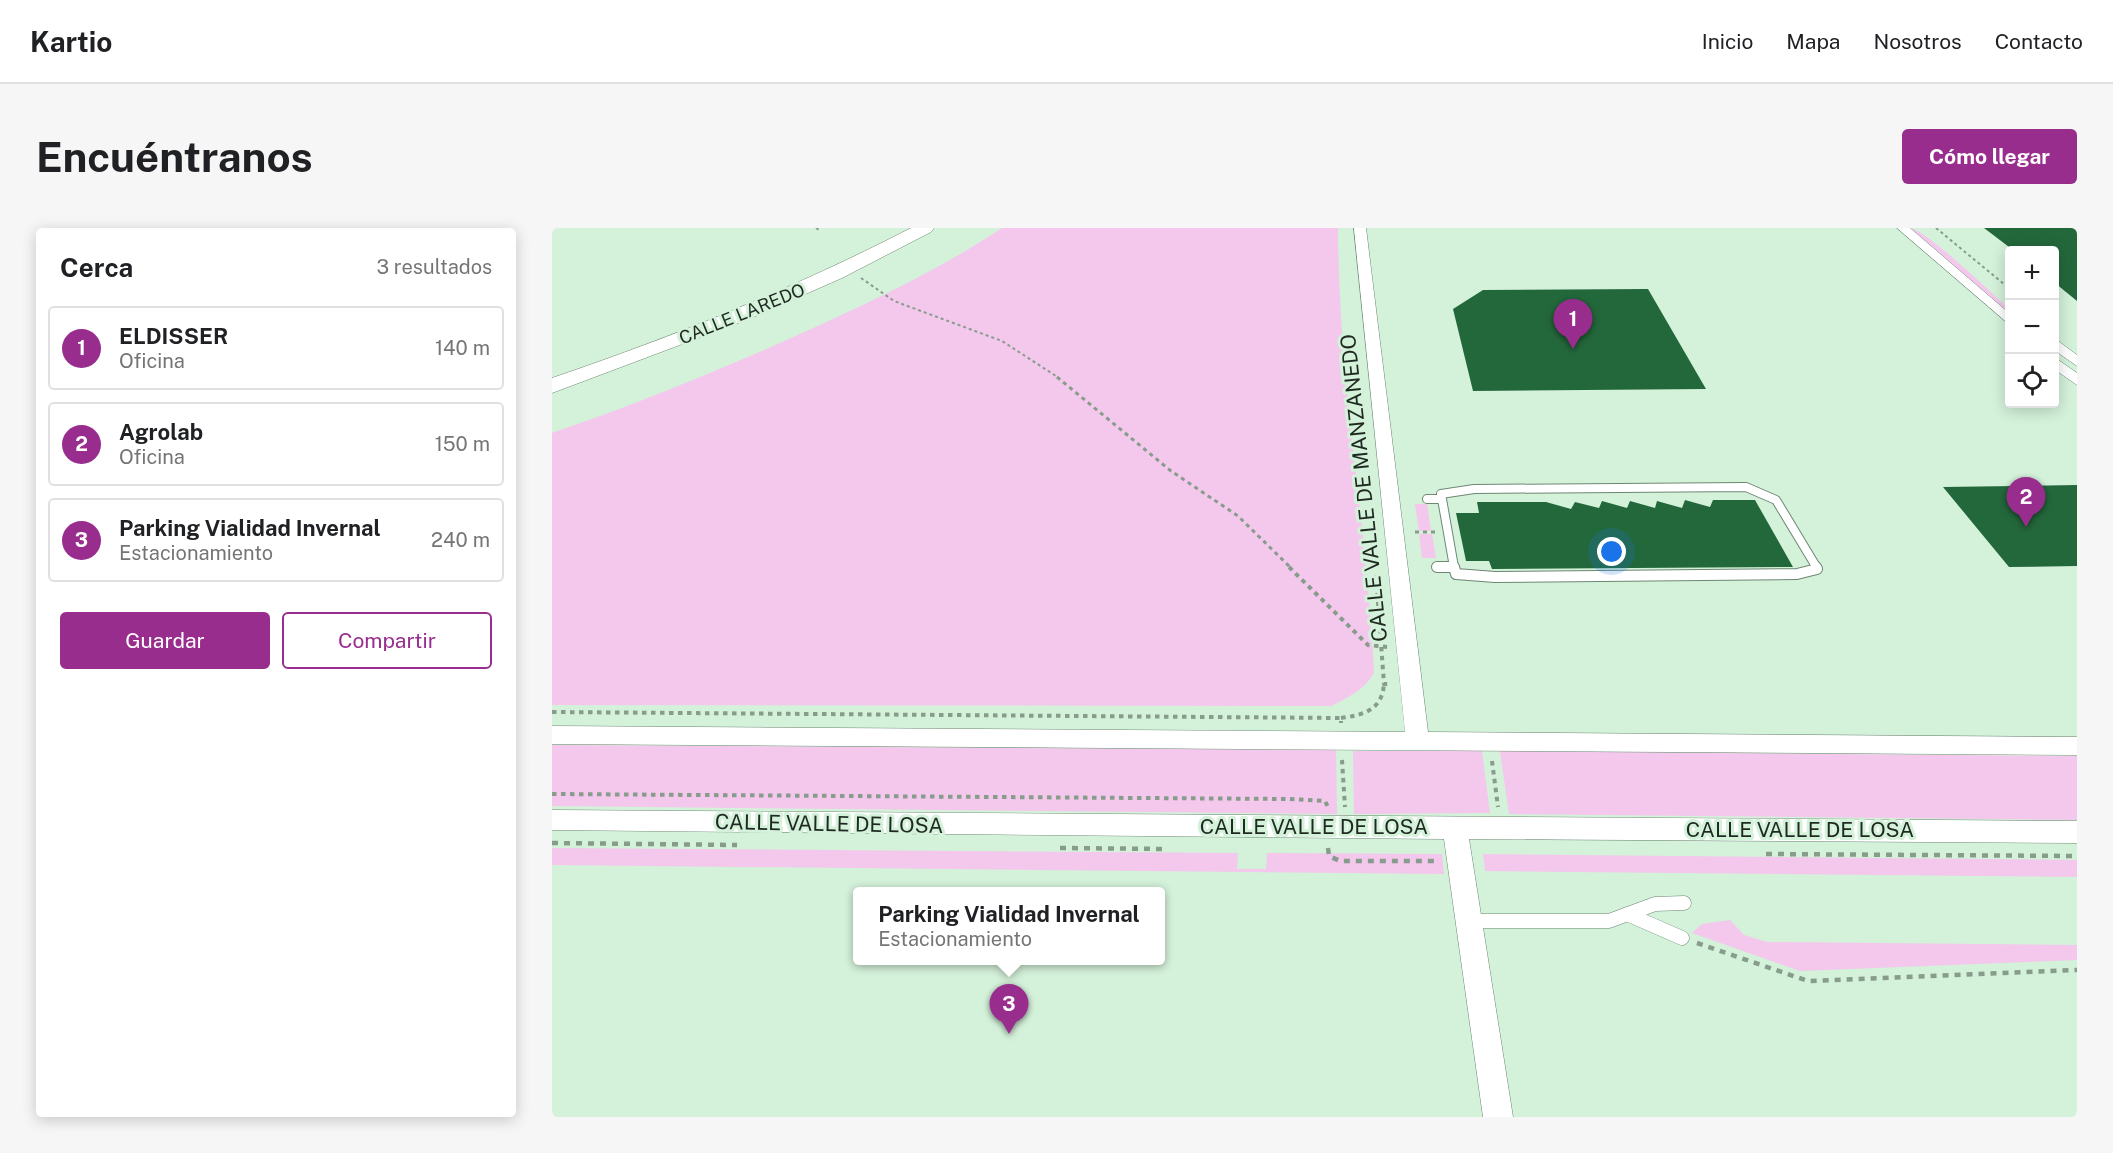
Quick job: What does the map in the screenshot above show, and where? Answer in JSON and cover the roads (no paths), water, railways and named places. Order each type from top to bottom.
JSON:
[{"type":"main road","name":"CALLE LAREDO","points":[[552,375],[759,298],[906,228]]},
{"type":"main road","name":"CALLE LAREDO","points":[[552,386],[750,312],[831,276],[926,228]]},
{"type":"street","name":"CALLE VALLE DE MANZANEDO","points":[[1360,228],[1418,742]]},
{"type":"street","points":[[1903,228],[2005,317]]},
{"type":"street","points":[[1921,228],[2006,300]]},
{"type":"street","points":[[2059,346],[2077,362]]},
{"type":"street","points":[[2059,365],[2077,381]]},
{"type":"street","points":[[552,735],[2077,746]]},
{"type":"street","name":"CALLE VALLE DE LOSA","points":[[552,820],[1047,827],[1455,827],[2077,832]]},
{"type":"street","points":[[1455,827],[1498,1117]]},
{"type":"lane","points":[[1746,487],[1776,500],[1816,568],[1797,574],[1495,577],[1463,576],[1456,574],[1454,567],[1441,494],[1448,490],[1746,487]]},
{"type":"lane","points":[[1426,499],[1442,499]]},
{"type":"lane","points":[[1437,567],[1454,567]]},
{"type":"lane","points":[[1468,921],[1609,921],[1655,904],[1684,903]]},
{"type":"lane","points":[[1627,914],[1683,938]]},
{"type":"place","name":"ELDISSER","points":[[1573,349]]},
{"type":"place","name":"Agrolab","points":[[2026,527]]},
{"type":"place","name":"Parking Vialidad Invernal","points":[[1009,1034]]}]
